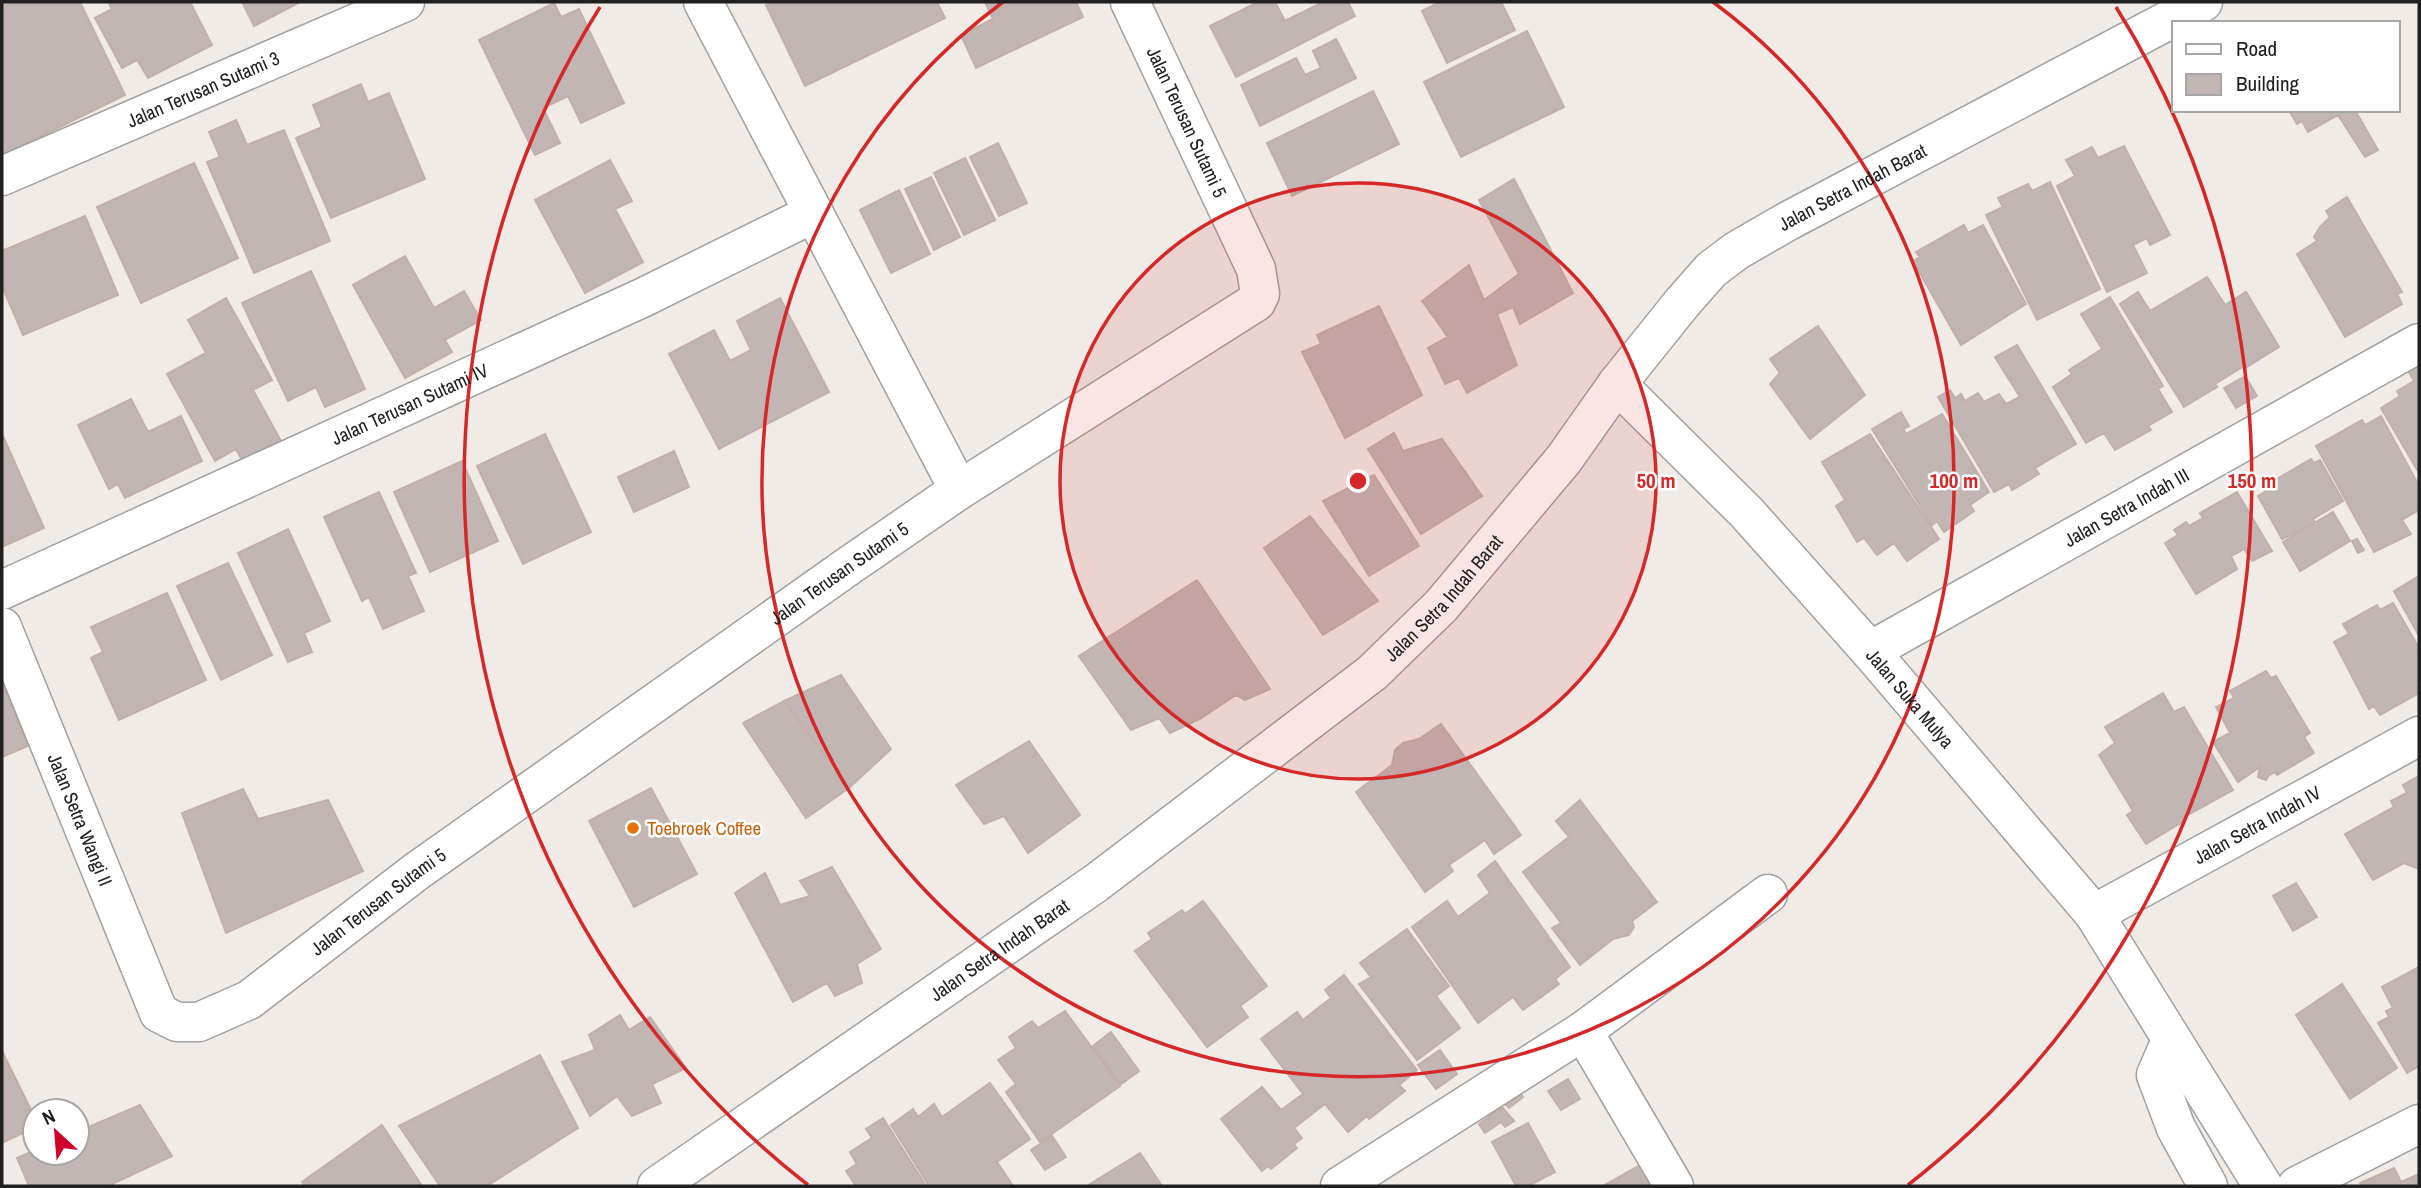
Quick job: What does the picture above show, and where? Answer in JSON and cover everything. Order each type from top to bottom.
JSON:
[{"type":"street","name":"Jalan Terusan Sutami 3","points":[[2,176],[405,2]]},
{"type":"street","points":[[703,2],[959,490]]},
{"type":"street","name":"Jalan Terusan Sutami 5","points":[[159,1013],[177,1022],[199,1021],[248,1000],[417,871],[959,490],[1256,302],[1260,294],[1256,269],[1130,2]]},
{"type":"street","name":"Jalan Setra Indah Barat","points":[[657,1186],[1096,883],[1372,673],[1441,606],[1564,459],[1617,384],[1682,303],[1711,270],[1735,251],[2203,2]]},
{"type":"street","name":"Jalan Terusan Sutami IV","points":[[2,590],[642,298],[814,213]]},
{"type":"street","name":"Jalan Setra Indah III","points":[[1870,651],[2419,343]]},
{"type":"street","name":"Jalan Suka Mulya","points":[[1617,384],[1747,513],[1870,651],[2094,914],[2263,1186]]},
{"type":"street","name":"Jalan Setra Wangi II","points":[[2,627],[159,1013]]},
{"type":"street","name":"Jalan Setra Indah IV","points":[[2094,914],[2419,736]]},
{"type":"street","points":[[1340,1186],[1583,1031],[1768,894]]},
{"type":"street","points":[[1583,1031],[1674,1186]]},
{"type":"street","points":[[2172,1040],[2156,1075],[2176,1128],[2208,1186]]},
{"type":"street","points":[[2297,1186],[2419,1124]]},
{"type":"building","points":[[4,2],[80,2],[125,95],[5,154],[2,148]]},
{"type":"building","points":[[108,2],[190,2],[212,45],[148,78],[137,60],[122,68],[95,18],[112,9]]},
{"type":"building","points":[[242,2],[300,2],[254,26]]},
{"type":"building","points":[[773,2],[937,2],[945,18],[805,86],[766,5]]},
{"type":"building","points":[[985,2],[1076,2],[1083,17],[976,68],[961,35],[993,19]]},
{"type":"building","points":[[1258,2],[1275,2],[1285,21],[1323,2],[1348,2],[1355,16],[1236,77],[1210,26]]},
{"type":"building","points":[[1440,2],[1501,2],[1515,30],[1447,63],[1422,11]]},
{"type":"building","points":[[554,3],[561,17],[579,9],[624,103],[581,123],[568,96],[543,108],[560,143],[535,155],[479,40]]},
{"type":"building","points":[[1527,31],[1564,107],[1461,157],[1424,82]]},
{"type":"building","points":[[1336,39],[1356,78],[1260,126],[1241,85],[1296,58],[1305,75],[1321,68],[1313,51]]},
{"type":"building","points":[[361,84],[368,102],[389,93],[425,179],[331,218],[296,138],[322,127],[313,105]]},
{"type":"building","points":[[1373,91],[1399,144],[1292,196],[1267,143]]},
{"type":"building","points":[[2290,112],[2356,112],[2378,150],[2365,157],[2338,115],[2308,132],[2302,121],[2297,124]]},
{"type":"building","points":[[236,120],[247,145],[284,130],[330,241],[254,273],[207,162],[220,157],[209,132]]},
{"type":"building","points":[[998,143],[1027,203],[999,216],[970,157]]},
{"type":"building","points":[[2124,146],[2170,235],[2150,245],[2147,238],[2133,245],[2147,273],[2107,292],[2057,186],[2075,176],[2066,160],[2092,147],[2098,158]]},
{"type":"building","points":[[965,158],[995,220],[964,235],[934,173]]},
{"type":"building","points":[[610,160],[632,201],[615,209],[643,262],[585,293],[535,200]]},
{"type":"building","points":[[194,163],[238,258],[141,303],[97,207]]},
{"type":"building","points":[[931,177],[960,237],[934,250],[905,189]]},
{"type":"building","points":[[1514,179],[1573,293],[1520,324],[1513,307],[1497,314],[1517,365],[1467,393],[1459,378],[1445,384],[1428,348],[1448,337],[1422,301],[1469,265],[1484,300],[1519,274],[1479,200]]},
{"type":"building","points":[[2050,182],[2100,289],[2037,320],[1986,215],[2003,207],[1998,198],[2028,184],[2032,191]]},
{"type":"building","points":[[899,190],[930,254],[891,273],[860,210]]},
{"type":"building","points":[[2347,197],[2402,292],[2397,294],[2402,304],[2345,337],[2297,254],[2317,241],[2314,237],[2330,217],[2326,211]]},
{"type":"building","points":[[85,216],[118,295],[23,335],[2,286],[2,251]]},
{"type":"building","points":[[1964,225],[1968,233],[1983,225],[2026,304],[1961,345],[1913,261],[1920,257],[1916,252]]},
{"type":"building","points":[[405,256],[434,308],[464,291],[481,320],[445,340],[452,352],[405,378],[353,285]]},
{"type":"building","points":[[311,271],[365,389],[325,407],[316,387],[288,401],[242,303]]},
{"type":"building","points":[[2207,277],[2225,305],[2246,292],[2279,347],[2215,384],[2217,387],[2184,407],[2120,304],[2138,292],[2150,311]]},
{"type":"building","points":[[2110,297],[2163,386],[2158,389],[2172,412],[2148,426],[2151,430],[2115,450],[2104,433],[2086,443],[2053,387],[2072,374],[2069,370],[2102,349],[2081,314]]},
{"type":"building","points":[[226,298],[272,380],[253,390],[281,441],[243,462],[236,449],[215,461],[167,374],[206,353],[188,320]]},
{"type":"building","points":[[780,298],[829,392],[719,449],[669,354],[714,330],[730,361],[751,350],[737,321]]},
{"type":"building","points":[[1379,306],[1422,395],[1345,438],[1302,352],[1321,344],[1317,335]]},
{"type":"building","points":[[1818,326],[1865,395],[1810,439],[1770,384],[1780,373],[1770,359]]},
{"type":"building","points":[[2017,345],[2076,444],[2035,468],[2039,474],[2012,490],[2009,484],[1994,492],[1938,397],[1950,390],[1955,398],[1961,394],[1965,401],[1978,393],[1984,402],[1999,394],[2006,404],[2020,397],[1995,357]]},
{"type":"building","points":[[2419,360],[2419,473],[2381,408],[2400,396],[2397,391],[2414,381],[2406,367]]},
{"type":"building","points":[[2245,376],[2257,396],[2236,408],[2224,388]]},
{"type":"building","points":[[131,399],[148,432],[181,416],[202,461],[125,498],[118,484],[109,489],[78,425]]},
{"type":"building","points":[[1901,412],[1909,426],[1903,429],[1906,434],[1942,414],[1989,492],[1970,505],[1974,511],[1944,532],[1937,521],[1932,525],[1872,429]]},
{"type":"building","points":[[2381,416],[2419,486],[2419,510],[2402,520],[2411,534],[2374,552],[2316,446],[2362,420],[2365,425]]},
{"type":"building","points":[[1394,433],[1403,451],[1442,439],[1482,496],[1421,534],[1368,449]]},
{"type":"building","points":[[2,434],[44,528],[2,547]]},
{"type":"building","points":[[545,434],[591,532],[523,564],[477,466]]},
{"type":"building","points":[[1870,434],[1939,539],[1907,561],[1894,543],[1877,555],[1864,538],[1857,542],[1836,506],[1845,500],[1822,462]]},
{"type":"building","points":[[674,451],[689,487],[634,512],[618,477]]},
{"type":"building","points":[[2311,459],[2314,463],[2320,460],[2343,501],[2313,519],[2315,523],[2282,539],[2258,496],[2265,492],[2263,487]]},
{"type":"building","points":[[462,461],[498,541],[430,572],[394,492]]},
{"type":"building","points":[[1374,475],[1419,546],[1369,576],[1323,501]]},
{"type":"building","points":[[379,492],[416,573],[408,576],[424,611],[383,629],[369,597],[362,601],[324,517]]},
{"type":"building","points":[[2237,492],[2272,551],[2252,561],[2244,549],[2231,556],[2237,569],[2196,594],[2165,543],[2178,535],[2174,530],[2186,522],[2189,526],[2203,518],[2200,513]]},
{"type":"building","points":[[2333,512],[2350,541],[2300,571],[2283,542]]},
{"type":"building","points":[[1310,516],[1378,601],[1323,635],[1264,548]]},
{"type":"building","points":[[288,529],[330,621],[304,633],[312,652],[288,662],[238,553]]},
{"type":"building","points":[[2357,539],[2364,550],[2358,553],[2352,541]]},
{"type":"building","points":[[228,563],[272,655],[221,680],[177,586]]},
{"type":"building","points":[[2419,576],[2419,636],[2394,591]]},
{"type":"building","points":[[1197,580],[1270,689],[1245,700],[1236,695],[1200,719],[1170,733],[1159,718],[1131,730],[1079,656]]},
{"type":"building","points":[[167,593],[206,680],[119,720],[91,658],[103,652],[91,627]]},
{"type":"building","points":[[2393,603],[2419,648],[2416,651],[2419,657],[2419,680],[2416,682],[2419,693],[2380,715],[2374,706],[2369,709],[2334,642],[2349,634],[2343,624],[2377,605],[2380,610]]},
{"type":"building","points":[[2266,671],[2271,678],[2276,676],[2310,733],[2304,737],[2314,753],[2277,775],[2275,772],[2269,775],[2266,780],[2258,777],[2260,767],[2238,782],[2213,742],[2230,733],[2216,707],[2234,698],[2230,691]]},
{"type":"building","points":[[841,675],[891,749],[849,788],[784,701]]},
{"type":"building","points":[[2,681],[28,746],[2,757]]},
{"type":"building","points":[[2163,693],[2174,712],[2184,707],[2233,790],[2182,818],[2184,821],[2146,844],[2127,815],[2133,811],[2099,755],[2115,743],[2105,727]]},
{"type":"building","points":[[784,701],[849,788],[806,818],[743,723]]},
{"type":"building","points":[[1441,724],[1521,835],[1494,854],[1485,840],[1449,865],[1453,871],[1425,892],[1356,792],[1392,765],[1395,750],[1403,743],[1419,739]]},
{"type":"building","points":[[1029,741],[1080,815],[1028,853],[1004,816],[984,824],[956,785]]},
{"type":"building","points":[[2419,776],[2419,869],[2404,863],[2373,880],[2345,834],[2394,807],[2391,801],[2407,793],[2403,785]]},
{"type":"building","points":[[651,788],[697,874],[634,907],[589,821]]},
{"type":"building","points":[[243,789],[258,819],[328,800],[363,871],[226,933],[182,813]]},
{"type":"building","points":[[1580,800],[1657,902],[1632,921],[1634,927],[1629,935],[1613,939],[1580,965],[1552,928],[1561,923],[1523,872],[1569,837],[1556,821]]},
{"type":"building","points":[[1495,861],[1570,967],[1555,979],[1559,984],[1523,1010],[1513,997],[1478,1023],[1412,927],[1447,901],[1458,917],[1490,893],[1478,875]]},
{"type":"building","points":[[832,867],[881,949],[857,964],[862,983],[835,996],[827,983],[793,1002],[735,893],[765,873],[780,905],[810,896],[800,881]]},
{"type":"building","points":[[2296,883],[2317,917],[2293,931],[2273,896]]},
{"type":"building","points":[[1203,901],[1267,986],[1240,1006],[1248,1017],[1207,1047],[1135,951],[1152,939],[1148,933],[1182,910],[1185,914]]},
{"type":"building","points":[[1407,929],[1449,986],[1436,996],[1460,1028],[1417,1060],[1359,984],[1371,977],[1360,963]]},
{"type":"building","points":[[2419,967],[2419,1066],[2407,1073],[2378,1023],[2389,1017],[2386,1011],[2393,1008],[2382,987]]},
{"type":"building","points":[[1344,975],[1417,1070],[1399,1085],[1405,1091],[1348,1132],[1325,1104],[1294,1128],[1302,1138],[1294,1144],[1297,1148],[1271,1169],[1268,1166],[1262,1171],[1221,1119],[1262,1087],[1281,1110],[1303,1094],[1261,1039],[1297,1012],[1303,1020],[1331,998],[1325,990]]},
{"type":"building","points":[[2342,984],[2397,1068],[2350,1099],[2296,1015]]},
{"type":"building","points":[[1065,1011],[1120,1086],[1040,1142],[1006,1092],[1016,1084],[998,1060],[1016,1048],[1009,1037],[1032,1021],[1038,1028]]},
{"type":"building","points":[[620,1015],[629,1030],[650,1017],[686,1068],[652,1084],[661,1103],[632,1116],[617,1096],[590,1116],[562,1062],[595,1050],[589,1035]]},
{"type":"building","points":[[1111,1032],[1139,1071],[1121,1084],[1093,1046]]},
{"type":"building","points":[[1440,1050],[1457,1074],[1436,1089],[1418,1065]]},
{"type":"building","points":[[2,1051],[25,1097],[21,1097],[21,1134],[2,1143]]},
{"type":"building","points":[[540,1055],[578,1128],[487,1186],[440,1186],[399,1126]]},
{"type":"building","points":[[1568,1079],[1580,1099],[1561,1110],[1548,1091]]},
{"type":"building","points":[[990,1083],[1030,1139],[997,1162],[1013,1186],[929,1186],[891,1125],[913,1109],[918,1117],[934,1104],[942,1117]]},
{"type":"building","points":[[1514,1085],[1523,1097],[1509,1108],[1498,1096]]},
{"type":"building","points":[[140,1105],[172,1156],[108,1186],[29,1186],[17,1158],[21,1156],[21,1167],[91,1167],[91,1126]]},
{"type":"building","points":[[1502,1107],[1514,1121],[1505,1127],[1501,1122],[1485,1133],[1479,1124]]},
{"type":"building","points":[[883,1118],[926,1186],[856,1186],[846,1171],[857,1164],[850,1152],[872,1138],[866,1129]]},
{"type":"building","points":[[1528,1123],[1555,1172],[1528,1186],[1516,1186],[1492,1142]]},
{"type":"building","points":[[382,1125],[422,1186],[305,1186],[302,1182]]},
{"type":"building","points":[[1052,1136],[1066,1157],[1045,1170],[1031,1150]]},
{"type":"building","points":[[1140,1153],[1162,1186],[1087,1186]]},
{"type":"building","points":[[1640,1165],[1652,1186],[1603,1186]]},
{"type":"building","points":[[2394,1168],[2401,1182],[2419,1174],[2419,1186],[2361,1186],[2360,1183]]},
{"type":"place","name":"Toebroek Coffee","points":[[633,828]]}]
